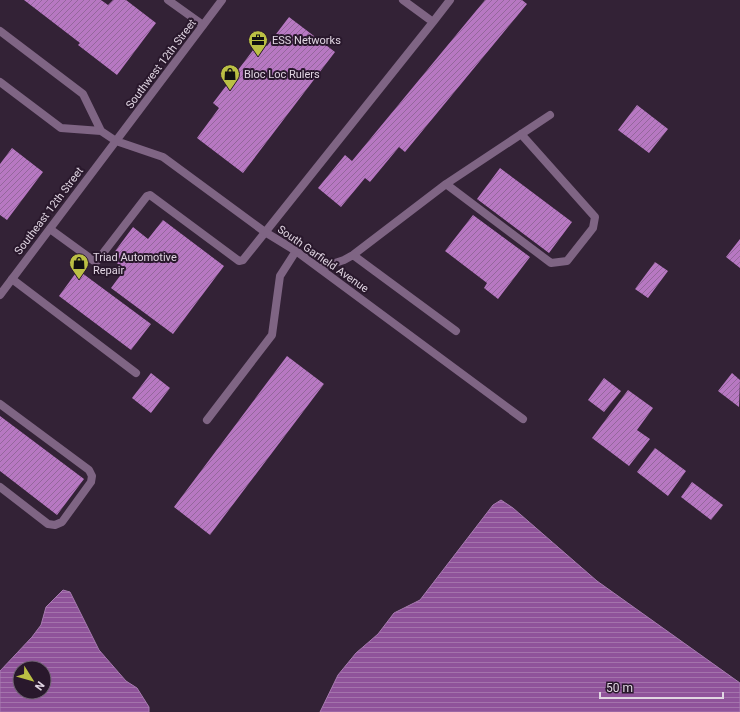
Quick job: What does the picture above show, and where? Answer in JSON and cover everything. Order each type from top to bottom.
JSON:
[{"type":"street","points":[[168,0],[203,25]]},
{"type":"street","name":"Southwest 12th Street","points":[[116,141],[222,0]]},
{"type":"street","points":[[403,0],[433,22]]},
{"type":"street","points":[[50,229],[94,261],[97,261],[147,196],[150,195],[239,261],[243,260],[450,0]]},
{"type":"street","points":[[0,31],[83,94],[101,132]]},
{"type":"street","name":"South Garfield Avenue","points":[[0,82],[60,128],[101,132],[116,141],[163,157],[265,232],[320,268],[523,419]]},
{"type":"street","points":[[320,268],[344,260],[353,255],[446,184],[550,115]]},
{"type":"street","points":[[446,184],[551,263],[567,261],[593,228],[595,216],[521,134]]},
{"type":"street","name":"Southeast 12th Street","points":[[0,295],[116,141]]},
{"type":"street","points":[[207,420],[272,335],[280,276],[296,251]]},
{"type":"street","points":[[353,255],[456,331]]},
{"type":"street","points":[[12,279],[136,373]]},
{"type":"street","points":[[0,404],[89,470],[92,476],[91,482],[62,522],[55,525],[48,524],[0,487]]},
{"type":"shaded area","points":[[501,500],[513,508],[597,581],[740,683],[740,712],[320,712],[338,675],[356,653],[378,634],[394,613],[420,600],[493,505]]},
{"type":"shaded area","points":[[63,590],[70,592],[99,650],[126,681],[137,688],[149,707],[149,712],[0,712],[0,671],[32,637],[41,625],[46,607]]},
{"type":"building","points":[[24,0],[101,0],[108,5],[113,0],[126,0],[156,23],[117,75],[78,45],[80,43]]},
{"type":"building","points":[[485,0],[522,0],[527,4],[405,152],[399,147],[370,182],[365,178],[341,207],[318,188],[345,155],[352,161]]},
{"type":"building","points":[[289,17],[335,52],[243,173],[197,138],[219,108],[213,103],[260,41],[267,46]]},
{"type":"building","points":[[637,105],[668,129],[649,153],[618,130]]},
{"type":"building","points":[[12,148],[43,172],[7,220],[0,215],[0,164]]},
{"type":"building","points":[[500,168],[572,222],[549,253],[477,199]]},
{"type":"building","points":[[473,215],[530,257],[498,299],[484,288],[487,283],[445,251]]},
{"type":"building","points":[[163,220],[224,266],[173,334],[111,288],[125,269],[110,258],[133,227],[148,239]]},
{"type":"building","points":[[740,239],[740,268],[726,257]]},
{"type":"building","points":[[655,262],[668,271],[648,298],[635,289]]},
{"type":"building","points":[[78,270],[151,324],[131,350],[59,296]]},
{"type":"building","points":[[287,356],[324,384],[210,535],[174,507]]},
{"type":"building","points":[[151,373],[170,388],[151,413],[132,398]]},
{"type":"building","points":[[732,373],[740,380],[739,407],[718,391]]},
{"type":"building","points":[[604,378],[621,391],[604,412],[588,400]]},
{"type":"building","points":[[628,390],[653,408],[637,430],[650,439],[629,466],[592,438]]},
{"type":"building","points":[[0,416],[84,479],[57,515],[0,471]]},
{"type":"building","points":[[655,448],[686,471],[668,496],[637,472]]},
{"type":"building","points":[[692,482],[723,505],[711,520],[681,497]]},
{"type":"place","name":"ESS Networks","points":[[258,57]]},
{"type":"place","name":"Bloc Loc Rulers","points":[[230,91]]},
{"type":"place","name":"Triad Automotive Repair","points":[[79,280]]}]
